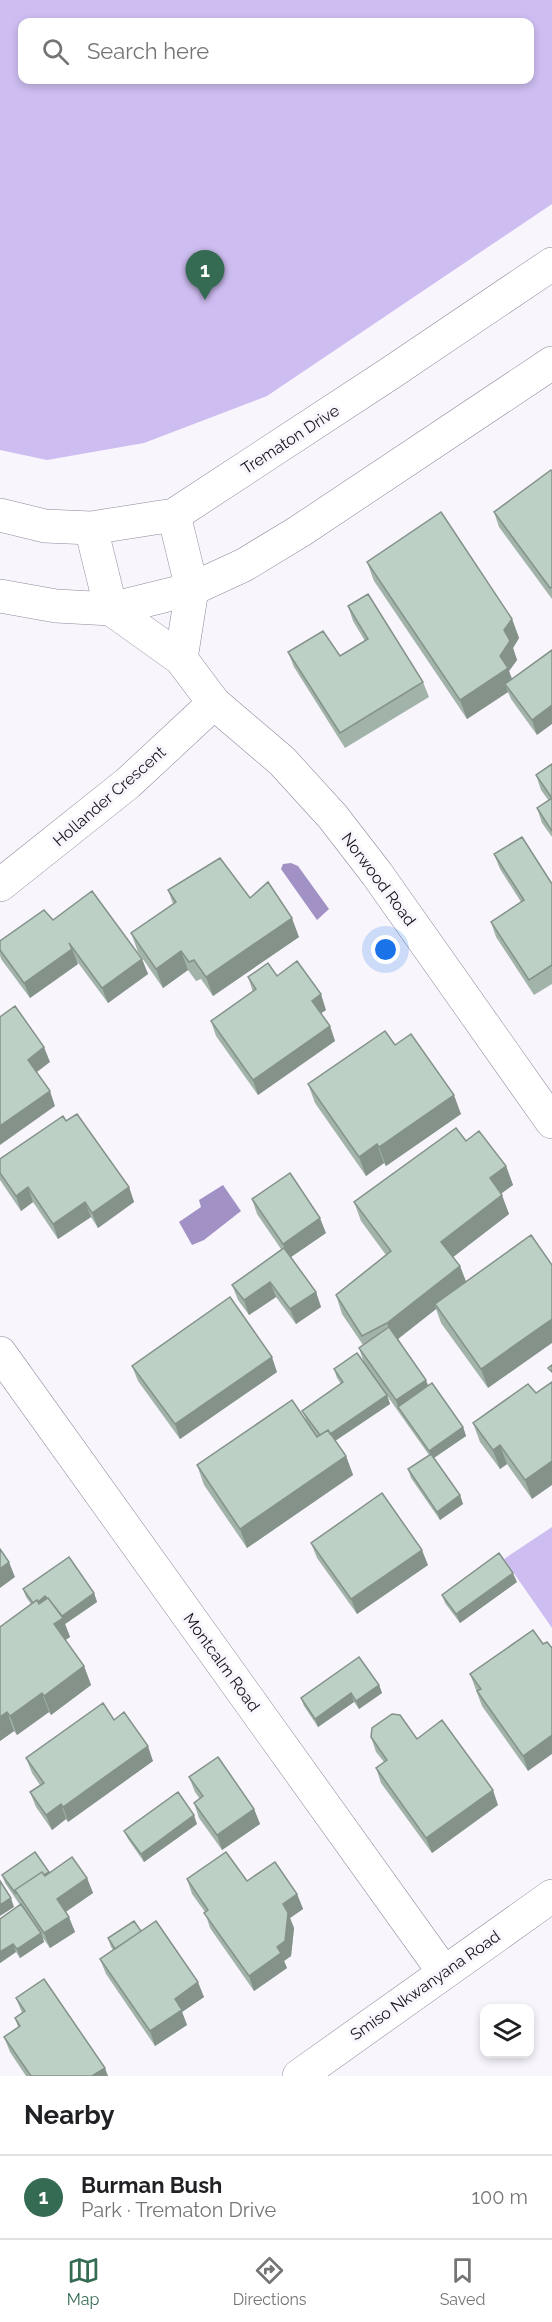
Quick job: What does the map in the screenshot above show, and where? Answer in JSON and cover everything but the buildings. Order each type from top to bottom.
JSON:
[{"type":"street","name":"Trematon Drive","points":[[0,515],[45,526],[91,528],[174,515],[552,264]]},
{"type":"street","points":[[0,596],[56,606],[111,609],[192,589],[244,565],[300,531],[552,363]]},
{"type":"street","points":[[174,515],[192,589],[181,659]]},
{"type":"street","points":[[91,528],[111,609]]},
{"type":"street","name":"Norwood Road","points":[[111,609],[181,659],[214,703],[282,761],[333,817],[377,874],[552,1122]]},
{"type":"street","name":"Hollander Crescent","points":[[0,885],[128,783],[214,703]]},
{"type":"street","name":"Montcalm Road","points":[[0,1353],[443,1971]]},
{"type":"street","name":"Smiso Nkwanyana Road","points":[[299,2076],[443,1971],[552,1896]]},
{"type":"shaded area","points":[[0,0],[552,0],[552,204],[267,396],[144,443],[47,460],[0,450]]},
{"type":"shaded area","points":[[291,863],[298,866],[329,909],[317,920],[281,869],[283,864]]},
{"type":"shaded area","points":[[223,1185],[241,1211],[204,1240],[192,1245],[179,1222],[201,1207],[199,1200]]},
{"type":"shaded area","points":[[552,1527],[552,1628],[504,1559]]},
{"type":"place","name":"Burman Bush","points":[[205,300]]}]
